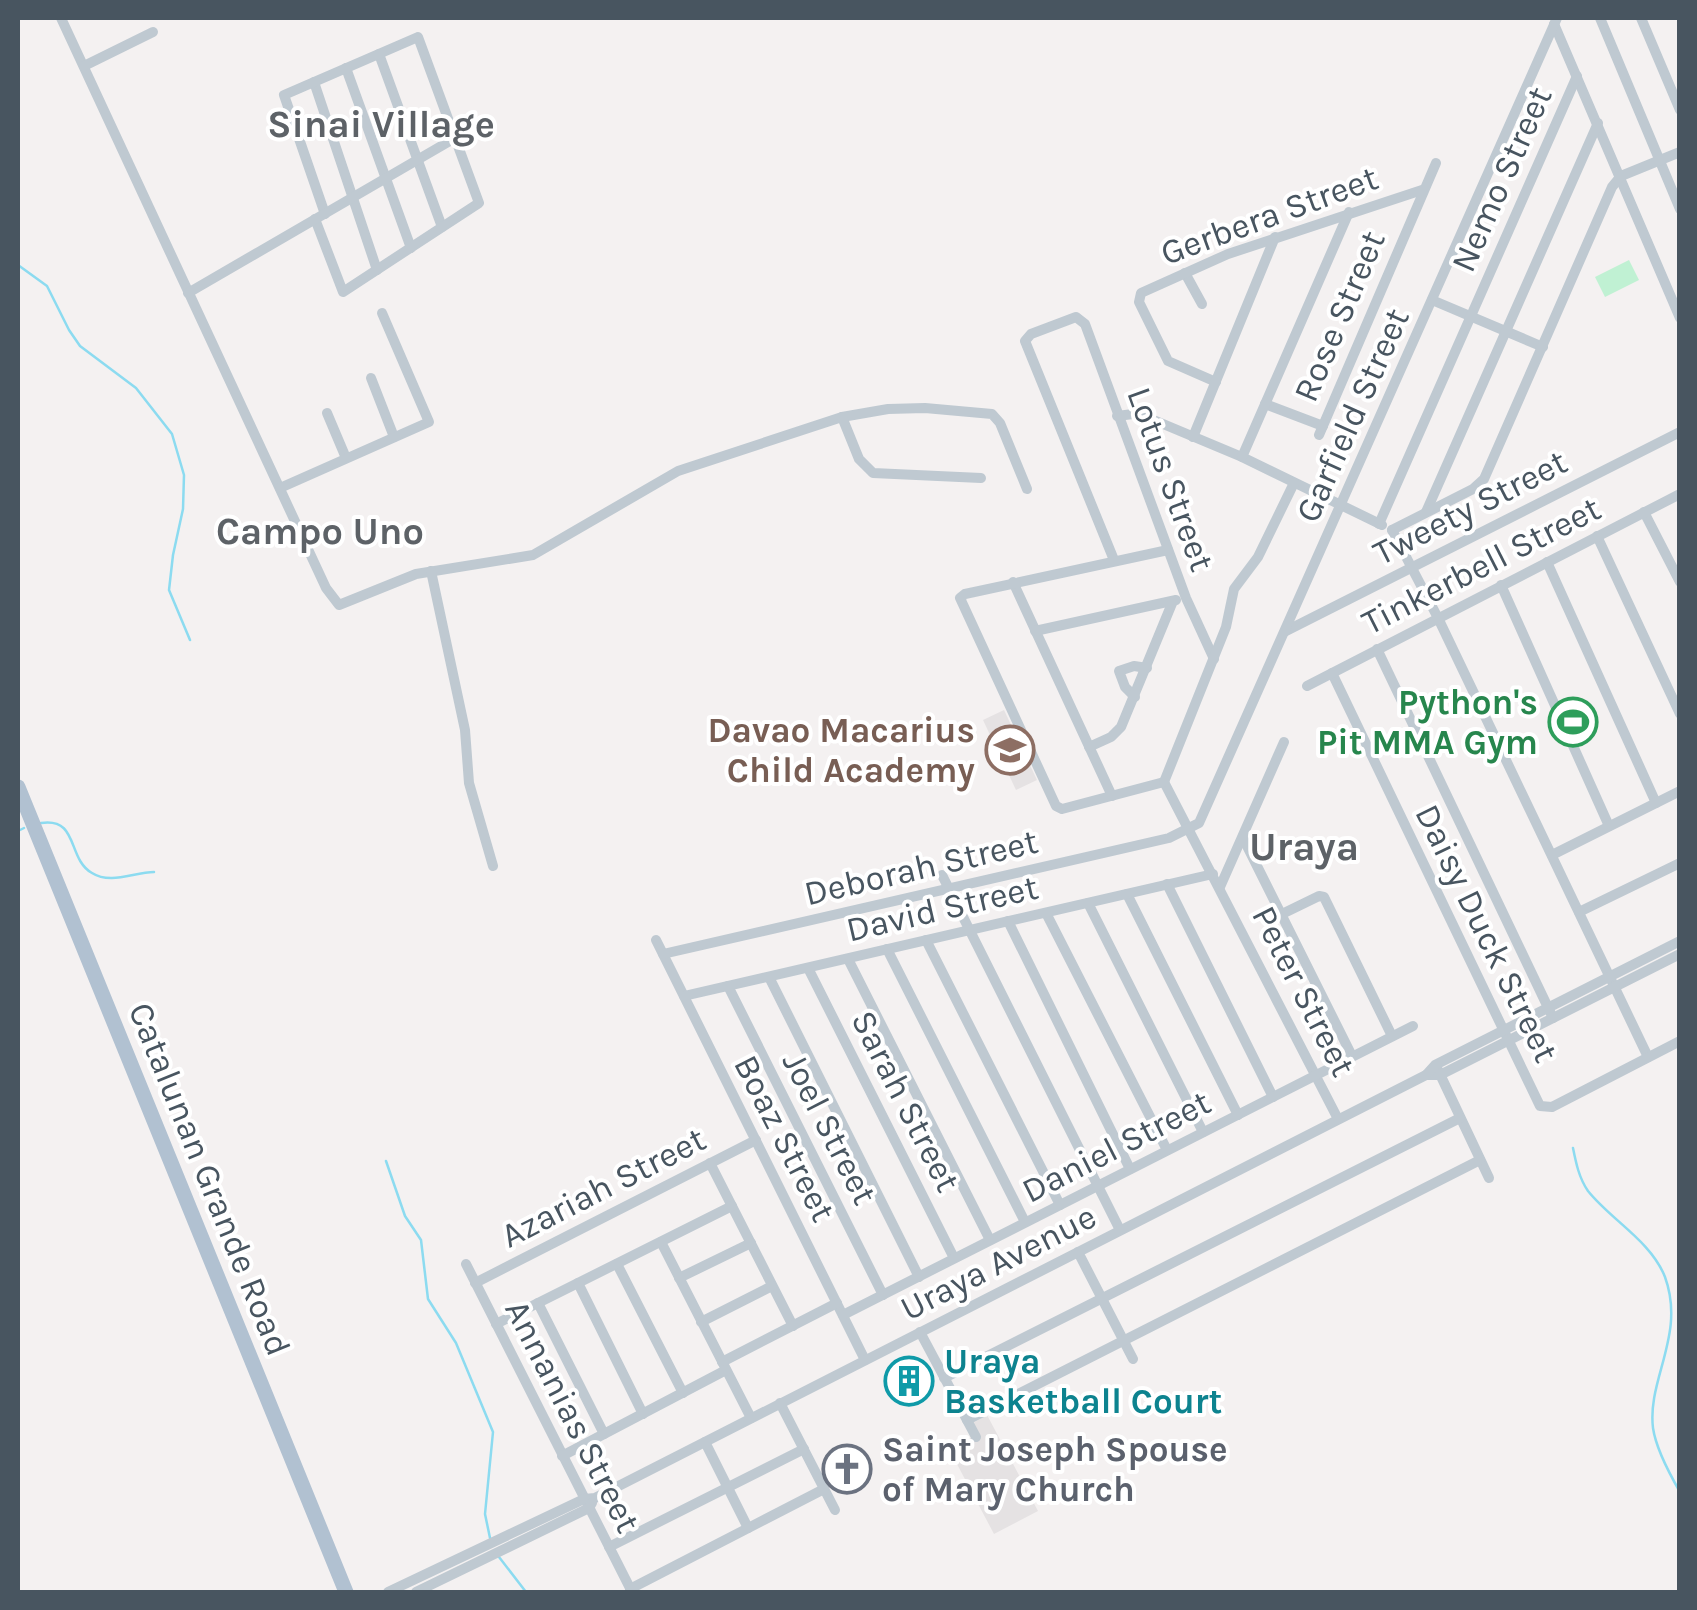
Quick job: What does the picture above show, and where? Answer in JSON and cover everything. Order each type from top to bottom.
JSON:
[{"type":"main road","name":"Catalunan Grande Road","points":[[18,787],[346,1592]]},
{"type":"street","points":[[61,18],[334,602],[351,602],[431,571],[533,554],[678,471],[842,417],[888,409],[992,414],[1000,423],[1027,490]]},
{"type":"street","points":[[1600,18],[1680,208]]},
{"type":"street","points":[[1641,18],[1680,110]]},
{"type":"street","points":[[1555,21],[1680,318]]},
{"type":"street","name":"Garfield Street","points":[[1191,830],[1202,819],[1555,21]]},
{"type":"street","points":[[84,66],[153,32]]},
{"type":"street","points":[[418,37],[479,204],[343,292],[284,95],[379,54],[418,37]]},
{"type":"street","points":[[379,54],[442,227]]},
{"type":"street","points":[[346,68],[411,248]]},
{"type":"street","name":"Nemo Street","points":[[1379,524],[1577,76]]},
{"type":"street","points":[[314,82],[377,270]]},
{"type":"street","points":[[1426,513],[1598,123]]},
{"type":"street","points":[[188,293],[455,138]]},
{"type":"street","points":[[1392,530],[1476,487],[1484,479],[1610,193],[1621,176],[1680,152]]},
{"type":"street","name":"Rose Street","points":[[1266,404],[1321,431],[1436,163]]},
{"type":"street","name":"Gerbera Street","points":[[1216,382],[1168,362],[1138,298],[1143,292],[1276,237],[1422,190]]},
{"type":"street","points":[[1242,458],[1349,212]]},
{"type":"street","points":[[1193,436],[1276,237]]},
{"type":"street","points":[[1185,272],[1202,304]]},
{"type":"street","points":[[1432,300],[1543,347]]},
{"type":"street","points":[[280,488],[428,422],[382,313]]},
{"type":"street","name":"Lotus Street","points":[[1114,560],[1026,338],[1072,318],[1080,318],[1085,324],[1186,598],[1214,660]]},
{"type":"street","points":[[371,378],[394,437]]},
{"type":"street","points":[[327,413],[346,458]]},
{"type":"street","points":[[1117,416],[1138,414],[1193,436],[1392,530],[1648,1057],[1679,1042]]},
{"type":"street","points":[[842,417],[859,459],[873,473],[981,478]]},
{"type":"street","name":"Tweety Street","points":[[1285,632],[1680,432]]},
{"type":"street","points":[[1168,550],[1012,582],[960,598],[1058,808],[1164,782],[1226,627],[1234,589],[1258,557],[1294,482]]},
{"type":"street","name":"Tinkerbell Street","points":[[1307,686],[1680,494]]},
{"type":"street","points":[[1644,512],[1680,582]]},
{"type":"street","points":[[1597,536],[1680,714]]},
{"type":"street","points":[[1667,557],[1680,551]]},
{"type":"street","points":[[1547,562],[1656,803]]},
{"type":"street","points":[[431,571],[465,730],[469,784],[493,866]]},
{"type":"street","points":[[1012,582],[1112,796]]},
{"type":"street","points":[[1502,586],[1609,826]]},
{"type":"street","points":[[1035,631],[1186,598]]},
{"type":"street","points":[[1089,747],[1118,732],[1173,601]]},
{"type":"street","name":"Daisy Duck Street","points":[[1378,649],[1551,1013]]},
{"type":"street","points":[[1135,697],[1114,668],[1147,668]]},
{"type":"street","name":"Daisy Duck Street","points":[[1332,673],[1538,1103],[1544,1108],[1552,1107],[1648,1057]]},
{"type":"street","points":[[1220,887],[1284,742]]},
{"type":"street","name":"Peter Street","points":[[1164,782],[1338,1120]]},
{"type":"street","points":[[1552,855],[1680,791]]},
{"type":"street","name":"Deborah Street","points":[[663,954],[1191,830]]},
{"type":"street","points":[[1243,838],[1352,1056]]},
{"type":"street","points":[[1578,912],[1680,862]]},
{"type":"street","points":[[942,874],[1120,1230]]},
{"type":"street","name":"David Street","points":[[684,996],[1214,874]]},
{"type":"street","points":[[1167,884],[1273,1096]]},
{"type":"street","points":[[1126,894],[1238,1114]]},
{"type":"street","points":[[1282,914],[1324,897],[1392,1036]]},
{"type":"street","points":[[1088,903],[1203,1132]]},
{"type":"street","points":[[1046,912],[1167,1150]]},
{"type":"street","points":[[1008,922],[1130,1169]]},
{"type":"street","name":"Boaz Street","points":[[656,940],[865,1360]]},
{"type":"street","points":[[926,940],[1060,1205]]},
{"type":"street","name":"Uraya Avenue","points":[[391,1592],[456,1566],[589,1501],[1612,982],[1680,942]]},
{"type":"street","points":[[888,949],[1026,1222]]},
{"type":"street","name":"Uraya Avenue","points":[[1612,982],[1680,954]]},
{"type":"street","points":[[848,958],[990,1240]]},
{"type":"street","name":"Sarah Street","points":[[808,968],[954,1258]]},
{"type":"street","points":[[769,977],[919,1276]]},
{"type":"street","name":"Joel Street","points":[[728,986],[883,1295]]},
{"type":"street","name":"Daniel Street","points":[[843,1315],[1413,1026]]},
{"type":"street","points":[[1438,1070],[1489,1178]]},
{"type":"street","points":[[944,1378],[1460,1118]]},
{"type":"street","name":"Azariah Street","points":[[475,1283],[756,1140]]},
{"type":"street","points":[[967,1420],[1480,1160]]},
{"type":"street","points":[[710,1163],[793,1326]]},
{"type":"street","points":[[496,1324],[732,1206]]},
{"type":"street","points":[[661,1242],[751,1418]]},
{"type":"street","points":[[679,1278],[751,1243]]},
{"type":"street","points":[[1078,1252],[1133,1359]]},
{"type":"street","name":"Annanias Street","points":[[466,1264],[562,1456],[589,1501],[630,1591]]},
{"type":"street","points":[[618,1264],[682,1393]]},
{"type":"street","points":[[578,1283],[643,1414]]},
{"type":"street","points":[[701,1322],[772,1286]]},
{"type":"street","points":[[562,1456],[682,1393],[837,1303]]},
{"type":"street","points":[[538,1304],[604,1434]]},
{"type":"street","points":[[920,1332],[976,1437]]},
{"type":"street","points":[[780,1403],[835,1510]]},
{"type":"street","points":[[704,1442],[748,1528]]},
{"type":"street","points":[[608,1547],[804,1449]]},
{"type":"street","points":[[630,1591],[824,1489]]},
{"type":"street","name":"Uraya Avenue","points":[[416,1592],[456,1566]]},
{"type":"shaded area","name":"Davao Macarius Child Academy","points":[[1004,710],[1037,780],[1016,790],[983,720]]},
{"type":"shaded area","points":[[987,1415],[1038,1511],[994,1534],[949,1449],[978,1434],[973,1423]]},
{"type":"green space","points":[[1629,260],[1639,280],[1605,297],[1595,277]]},
{"type":"waterway","points":[[18,265],[47,286],[80,346],[136,388],[172,434],[184,475],[183,509],[169,590],[190,640]]},
{"type":"waterway","points":[[41,823],[61,826],[84,867],[92,873],[115,878],[154,872]]},
{"type":"waterway","points":[[18,831],[24,828]]},
{"type":"waterway","points":[[1573,1148],[1588,1191],[1650,1252],[1665,1277],[1671,1318],[1655,1392],[1653,1428],[1667,1469],[1680,1492]]},
{"type":"waterway","points":[[386,1161],[405,1216],[421,1240],[428,1299],[456,1343],[493,1432],[485,1514],[490,1538]]},
{"type":"waterway","points":[[499,1557],[526,1592]]},
{"type":"place","name":"Python's Pit MMA Gym","points":[[1573,722]]},
{"type":"place","name":"Davao Macarius Child Academy","points":[[1010,750]]},
{"type":"place","name":"Uraya Basketball Court","points":[[909,1381]]},
{"type":"place","name":"Saint Joseph Spouse of Mary Church","points":[[847,1469]]},
{"type":"district","name":"Sinai Village","points":[[381,124]]},
{"type":"district","name":"Campo Uno","points":[[320,531]]},
{"type":"district","name":"Uraya","points":[[1304,846]]}]
